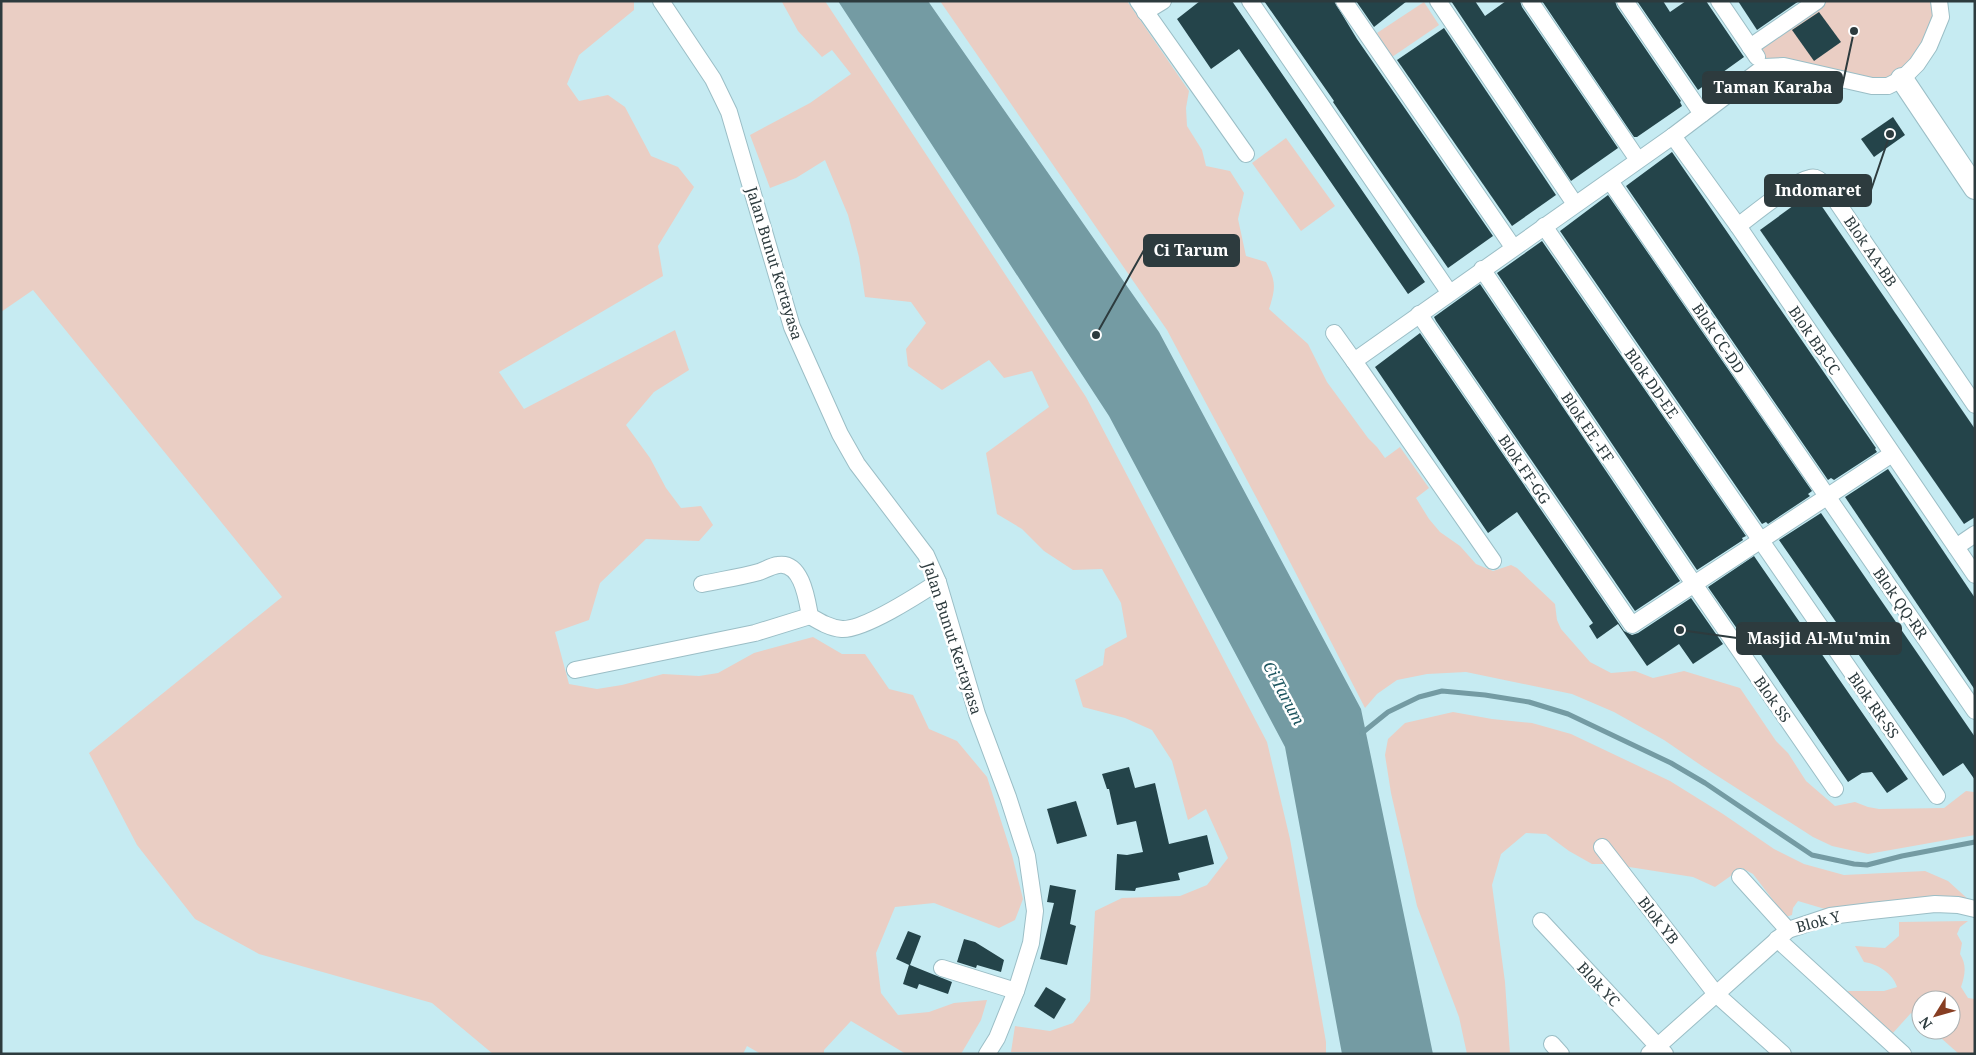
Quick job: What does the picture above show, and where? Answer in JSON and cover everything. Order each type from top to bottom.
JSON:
[{"type":"street","name":"Jalan Bunut Kertayasa","points":[[661,1],[712,79],[729,112],[792,327],[840,434],[857,464],[926,555],[938,582],[977,714],[1020,834],[1033,885],[1035,911],[1031,943],[1016,991],[997,1038],[987,1054]]},
{"type":"street","points":[[1163,1],[1142,7],[1246,154]]},
{"type":"street","points":[[1250,1],[1449,292]]},
{"type":"street","points":[[1344,1],[1513,247]]},
{"type":"street","points":[[1438,1],[1575,204]]},
{"type":"street","points":[[1530,1],[1638,160]]},
{"type":"street","points":[[1625,1],[1702,114]]},
{"type":"street","points":[[1719,1],[1764,67]]},
{"type":"street","points":[[1750,47],[1817,1]]},
{"type":"street","points":[[1354,360],[1673,136],[1764,67],[1795,68],[1872,86],[1888,86],[1902,78],[1917,64],[1929,46],[1940,17],[1939,1]]},
{"type":"street","points":[[1902,78],[1975,188]]},
{"type":"street","name":"Blok BB-CC","points":[[1673,136],[1738,226],[1975,575]]},
{"type":"street","name":"Blok AA-BB","points":[[1738,226],[1796,184],[1811,178],[1818,178],[1826,186],[1975,405]]},
{"type":"street","name":"Blok CC-DD","points":[[1610,180],[1827,497]]},
{"type":"street","name":"Blok DD-EE","points":[[1544,226],[1760,540]]},
{"type":"street","name":"Blok EE -FF","points":[[1482,269],[1694,584]]},
{"type":"street","name":"Blok FF-GG","points":[[1419,314],[1632,625],[1694,584]]},
{"type":"street","points":[[1334,333],[1493,561]]},
{"type":"street","points":[[1694,584],[1892,454]]},
{"type":"street","name":"Blok QQ-RR","points":[[1827,497],[1975,710]]},
{"type":"street","points":[[1956,547],[1975,534]]},
{"type":"street","name":"Blok RR-SS","points":[[1760,540],[1937,796]]},
{"type":"street","points":[[702,584],[760,572],[778,565],[786,566],[795,572],[803,583],[810,616]]},
{"type":"street","points":[[575,670],[755,633],[810,616],[830,627],[842,629],[855,628],[938,582]]},
{"type":"street","name":"Blok SS","points":[[1694,584],[1835,789]]},
{"type":"street","name":"Blok YB","points":[[1602,846],[1716,994],[1783,1054]]},
{"type":"street","points":[[1740,877],[1782,934],[1902,1054]]},
{"type":"street","name":"Blok Y","points":[[1657,1051],[1782,934],[1830,916],[1935,904],[1958,905],[1975,909]]},
{"type":"street","name":"Blok YC","points":[[1541,921],[1657,1051]]},
{"type":"street","points":[[942,968],[1016,991]]},
{"type":"shaded area","points":[[1,1],[634,1],[634,10],[579,55],[567,84],[579,101],[608,95],[625,107],[651,156],[678,167],[694,187],[658,246],[663,276],[499,372],[524,409],[675,330],[689,370],[654,392],[626,425],[650,458],[666,488],[681,508],[701,506],[713,525],[699,541],[646,539],[600,583],[589,620],[555,632],[569,684],[597,689],[622,685],[663,674],[699,676],[718,673],[754,653],[813,637],[842,654],[865,654],[889,689],[913,695],[929,729],[957,741],[987,777],[1012,855],[1023,899],[1015,920],[999,928],[934,903],[895,907],[876,953],[881,993],[898,1015],[929,1012],[954,1003],[987,1000],[981,1020],[961,1054],[906,1054],[851,1021],[824,1050],[824,1054],[761,1054],[747,1046],[743,1054],[493,1054],[432,1003],[259,954],[195,919],[137,845],[89,753],[282,597],[33,290],[1,312]]},
{"type":"shaded area","points":[[783,1],[825,1],[1086,397],[1267,742],[1290,839],[1326,1042],[1326,1054],[1011,1052],[1015,1026],[1050,1031],[1073,1023],[1090,1001],[1095,911],[1122,898],[1180,896],[1207,885],[1228,858],[1206,809],[1188,820],[1172,761],[1152,730],[1125,718],[1083,707],[1075,680],[1103,665],[1105,649],[1127,637],[1121,603],[1102,569],[1073,570],[1044,551],[1022,529],[997,514],[986,453],[1049,407],[1032,371],[1004,378],[989,360],[942,390],[908,366],[906,349],[926,323],[911,302],[865,297],[859,257],[848,215],[825,160],[796,178],[770,188],[750,135],[810,103],[851,74],[832,50],[822,57],[798,31]]},
{"type":"shaded area","points":[[940,1],[1127,1],[1189,91],[1186,108],[1187,126],[1202,150],[1206,166],[1230,171],[1244,193],[1238,219],[1246,256],[1266,262],[1272,274],[1274,290],[1269,309],[1308,344],[1327,382],[1385,458],[1400,447],[1429,488],[1416,498],[1440,532],[1460,546],[1476,564],[1493,571],[1511,565],[1517,568],[1555,604],[1557,620],[1561,629],[1590,662],[1611,673],[1635,671],[1653,678],[1684,671],[1740,688],[1776,741],[1788,753],[1806,781],[1835,806],[1855,802],[1879,809],[1944,808],[1966,791],[1974,792],[1975,835],[1868,854],[1832,846],[1813,837],[1664,740],[1614,712],[1572,694],[1466,672],[1427,674],[1397,680],[1377,694],[1365,708],[1272,527],[1167,330]]},
{"type":"shaded area","points":[[1817,1],[1939,1],[1929,46],[1888,86],[1764,67],[1750,47]]},
{"type":"shaded area","points":[[1424,2],[1439,25],[1392,57],[1377,33]]},
{"type":"shaded area","points":[[1286,138],[1335,206],[1301,231],[1252,163]]},
{"type":"shaded area","points":[[1453,712],[1492,719],[1532,723],[1571,734],[1670,781],[1774,849],[1804,864],[1844,875],[1925,871],[1948,881],[1969,900],[1861,904],[1825,909],[1798,901],[1793,908],[1792,915],[1786,917],[1753,874],[1742,868],[1715,887],[1693,877],[1610,864],[1592,864],[1569,851],[1546,834],[1526,833],[1501,854],[1492,885],[1505,982],[1510,1054],[1467,1054],[1459,1017],[1417,906],[1391,793],[1385,755],[1388,739],[1405,723]]},
{"type":"shaded area","points":[[1968,921],[1960,927],[1957,934],[1962,943],[1960,954],[1964,966],[1961,987],[1968,998],[1975,999],[1975,1054],[1959,1054],[1943,1040],[1961,1040],[1961,990],[1911,990],[1911,1013],[1892,1034],[1847,991],[1884,991],[1897,987],[1888,973],[1864,962],[1855,946],[1885,948],[1899,936],[1899,922]]},
{"type":"water","points":[[838,1],[928,1],[1159,332],[1361,709],[1433,1054],[1342,1054],[1285,747],[1109,416]]},
{"type":"building","points":[[1200,1],[1232,1],[1425,282],[1408,294],[1239,49],[1211,69],[1177,19]]},
{"type":"building","points":[[1264,1],[1334,1],[1357,39],[1493,236],[1448,268]]},
{"type":"building","points":[[1356,1],[1407,1],[1374,27]]},
{"type":"building","points":[[1451,1],[1475,1],[1485,16],[1506,1],[1520,1],[1522,7],[1618,148],[1571,181]]},
{"type":"building","points":[[1542,1],[1615,1],[1617,7],[1681,101],[1682,106],[1637,137],[1634,137]]},
{"type":"building","points":[[1637,1],[1663,1],[1670,12],[1686,1],[1706,1],[1744,57],[1698,90]]},
{"type":"building","points":[[1738,1],[1799,1],[1757,30]]},
{"type":"building","points":[[1819,12],[1841,42],[1814,61],[1792,30]]},
{"type":"building","points":[[1444,28],[1556,195],[1512,226],[1397,60]]},
{"type":"building","points":[[1893,117],[1905,135],[1874,157],[1861,139]]},
{"type":"building","points":[[1672,152],[1876,448],[1877,452],[1834,480],[1831,478],[1828,480],[1626,186]]},
{"type":"building","points":[[1812,192],[1975,429],[1975,517],[1964,524],[1760,230]]},
{"type":"building","points":[[1608,195],[1812,491],[1808,494],[1810,496],[1768,524],[1766,522],[1762,524],[1560,231]]},
{"type":"building","points":[[1542,241],[1746,536],[1742,538],[1743,540],[1697,570],[1497,273]]},
{"type":"building","points":[[1480,284],[1680,581],[1635,611],[1434,317]]},
{"type":"building","points":[[1420,333],[1624,631],[1632,635],[1638,633],[1691,598],[1723,644],[1693,664],[1679,644],[1647,666],[1618,624],[1597,639],[1589,626],[1593,623],[1517,512],[1488,533],[1375,367]]},
{"type":"building","points":[[1888,469],[1975,598],[1975,690],[1845,497]]},
{"type":"building","points":[[1821,513],[1975,737],[1975,780],[1963,763],[1943,776],[1779,540]]},
{"type":"building","points":[[1754,556],[1908,779],[1887,793],[1872,772],[1862,773],[1848,782],[1744,630],[1740,633],[1708,587]]},
{"type":"building","points":[[1129,767],[1135,788],[1155,783],[1169,844],[1207,835],[1214,864],[1178,873],[1180,880],[1136,888],[1135,891],[1115,890],[1117,854],[1127,855],[1143,852],[1136,821],[1117,825],[1109,789],[1107,789],[1102,774]]},
{"type":"building","points":[[1076,801],[1087,836],[1057,844],[1047,809]]},
{"type":"building","points":[[1050,885],[1076,890],[1070,924],[1076,926],[1067,965],[1040,959],[1054,903],[1047,902]]},
{"type":"building","points":[[908,931],[921,936],[910,965],[952,982],[948,994],[919,984],[917,989],[903,984],[909,965],[896,959]]},
{"type":"building","points":[[964,939],[975,942],[1004,960],[1001,972],[977,965],[976,968],[957,962]]},
{"type":"building","points":[[1046,987],[1066,999],[1054,1019],[1034,1006]]},
{"type":"waterway","points":[[1362,733],[1388,712],[1419,697],[1442,691],[1529,702],[1568,714],[1671,763],[1705,783],[1812,855],[1867,865],[1902,856],[1975,842]]},
{"type":"place","name":"Taman Karaba","points":[[1854,31]]},
{"type":"place","name":"Indomaret","points":[[1890,134]]},
{"type":"place","name":"Ci Tarum","points":[[1096,335]]},
{"type":"place","name":"Masjid Al-Mu'min","points":[[1680,630]]}]
